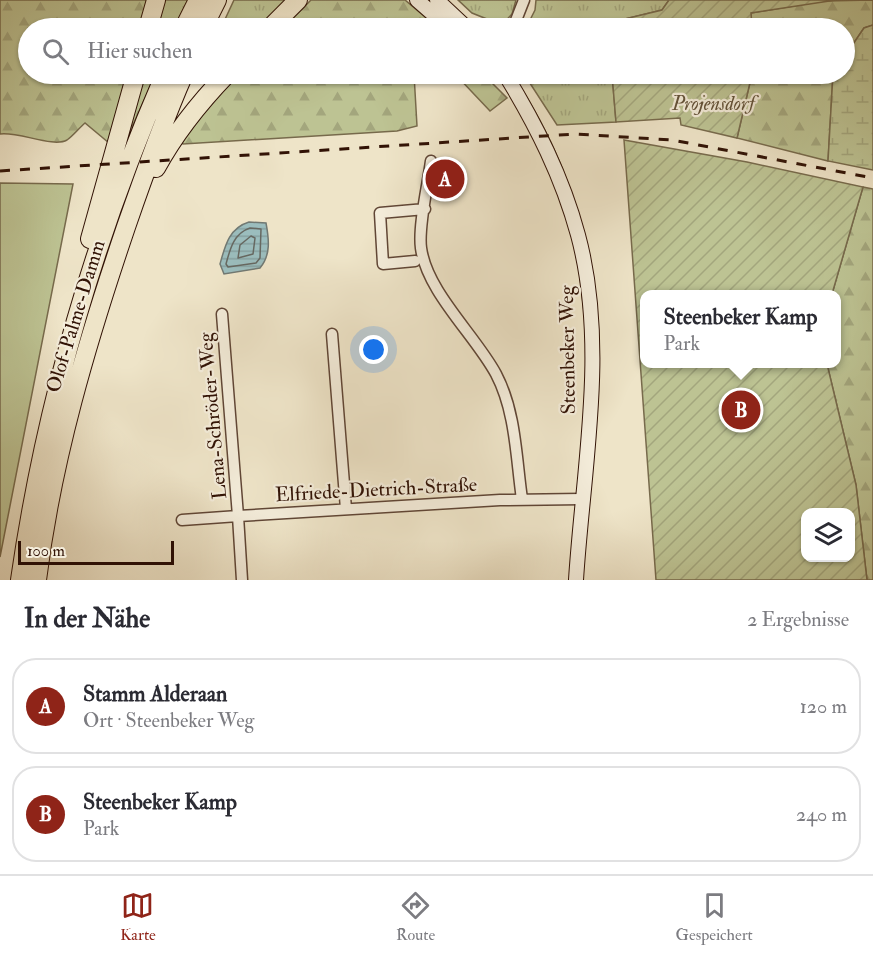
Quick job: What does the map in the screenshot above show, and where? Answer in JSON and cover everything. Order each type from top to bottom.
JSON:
[{"type":"highway","points":[[151,18],[156,0]]},
{"type":"highway","points":[[189,18],[198,0]]},
{"type":"highway","points":[[208,18],[217,0]]},
{"type":"highway","points":[[280,18],[298,0]]},
{"type":"highway","points":[[85,288],[90,240],[133,84]]},
{"type":"highway","name":"Olof-Palme-Damm","points":[[20,580],[55,396],[85,288],[123,177],[161,84]]},
{"type":"highway","name":"Olof-Palme-Damm","points":[[37,580],[56,474],[92,327],[163,120],[179,84]]},
{"type":"highway","points":[[132,212],[168,147],[204,97],[217,84]]},
{"type":"main road","points":[[417,0],[438,18]]},
{"type":"main road","points":[[437,0],[456,18]]},
{"type":"main road","name":"Steenbeker Weg","points":[[505,84],[518,98]]},
{"type":"main road","name":"Steenbeker Weg","points":[[510,84],[545,146],[560,179],[578,236],[587,283],[590,378],[576,580]]},
{"type":"street","points":[[517,18],[524,0]]},
{"type":"street","points":[[431,161],[420,247],[437,287],[491,366],[508,405],[522,500]]},
{"type":"street","points":[[415,261],[383,264],[380,213],[425,209]]},
{"type":"street","name":"Lena-Schröder-Weg","points":[[222,314],[238,516]]},
{"type":"street","points":[[332,334],[346,509]]},
{"type":"street","name":"Elfriede-Dietrich-Straße","points":[[182,520],[346,509],[582,499]]},
{"type":"street","points":[[238,516],[242,580]]},
{"type":"green space","points":[[0,0],[147,0],[142,18],[18,18],[18,84],[124,84],[109,143],[85,123],[67,140],[61,142],[0,134]]},
{"type":"green space","points":[[165,0],[189,0],[181,18],[160,18]]},
{"type":"green space","points":[[234,0],[288,0],[270,18],[226,18]]},
{"type":"green space","points":[[311,0],[405,0],[426,18],[293,18]]},
{"type":"green space","points":[[458,0],[516,0],[508,18],[484,18],[472,13]]},
{"type":"green space","points":[[536,0],[669,0],[662,10],[629,18],[531,18]]},
{"type":"green space","points":[[669,0],[836,0],[751,13],[751,18],[629,18],[662,10]]},
{"type":"green space","points":[[873,0],[873,25],[864,28],[855,41],[855,18],[751,18],[751,13],[824,1]]},
{"type":"green space","points":[[873,25],[873,170],[828,161],[832,84],[855,84],[855,41],[864,28]]},
{"type":"green space","points":[[141,84],[151,84],[132,127],[131,120]]},
{"type":"green space","points":[[229,84],[415,84],[417,126],[397,131],[183,144],[181,140],[211,102]]},
{"type":"green space","points":[[464,84],[493,84],[507,98],[490,111]]},
{"type":"green space","points":[[518,84],[543,125],[550,142]]},
{"type":"green space","points":[[530,84],[613,84],[616,122],[557,125]]},
{"type":"green space","name":"Projensdorf","points":[[613,84],[750,84],[737,138],[681,125],[680,118],[616,122]]},
{"type":"green space","points":[[750,84],[832,84],[828,161],[737,138]]},
{"type":"green space","points":[[624,140],[747,162],[863,187],[833,290],[640,290],[640,360]]},
{"type":"green space","points":[[556,155],[564,172],[569,189]]},
{"type":"green space","points":[[0,183],[73,184],[0,557]]},
{"type":"green space","points":[[863,187],[873,189],[873,580],[867,580],[856,485],[828,368],[841,368],[841,290],[833,290]]},
{"type":"green space","points":[[570,190],[580,220],[590,267],[595,316],[597,366],[592,473],[595,408]]},
{"type":"green space","points":[[641,368],[828,368],[856,485],[867,580],[656,580]]},
{"type":"water","points":[[249,222],[266,223],[268,247],[264,263],[260,268],[224,274],[220,264],[229,238],[242,225]]},
{"type":"railway","points":[[0,171],[575,134],[672,140],[873,178]]},
{"type":"place","name":"Stamm Alderaan","points":[[445,179]]},
{"type":"place","name":"Steenbeker Kamp","points":[[741,410]]}]
